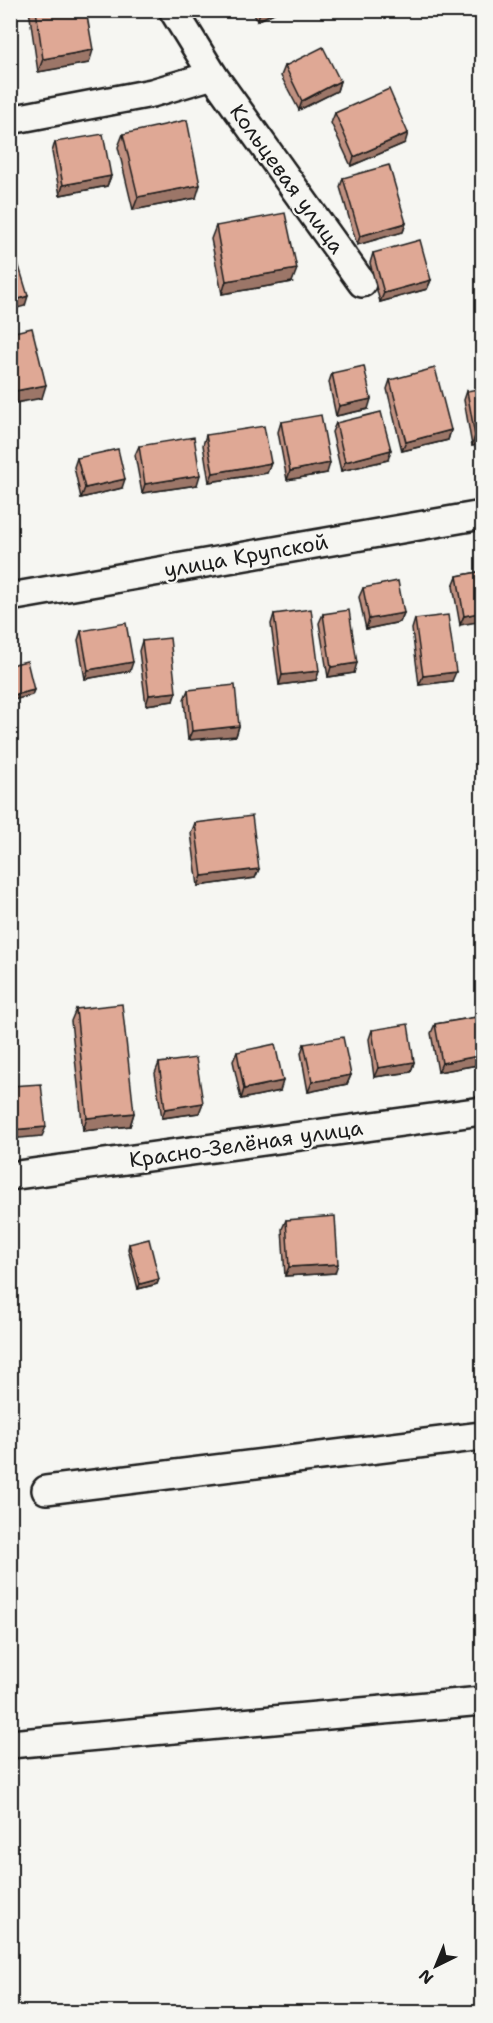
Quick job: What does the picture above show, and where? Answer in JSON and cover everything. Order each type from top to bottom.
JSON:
[{"type":"street","name":"Кольцевая улица","points":[[173,10],[213,75],[362,283]]},
{"type":"street","points":[[10,120],[152,93],[213,75]]},
{"type":"street","name":"улица Крупской","points":[[10,597],[483,515]]},
{"type":"street","name":"Красно-Зелёная улица","points":[[10,1176],[483,1112]]},
{"type":"street","points":[[46,1490],[483,1436]]},
{"type":"street","points":[[10,1744],[483,1701]]},
{"type":"building","points":[[36,10],[86,10],[93,50],[43,59]]},
{"type":"building","points":[[10,22],[15,74],[10,75]]},
{"type":"building","points":[[323,47],[340,81],[302,101],[285,66]]},
{"type":"building","points":[[389,89],[408,133],[354,157],[335,113]]},
{"type":"building","points":[[187,120],[200,185],[138,197],[123,134]]},
{"type":"building","points":[[103,134],[111,176],[63,185],[55,142]]},
{"type":"building","points":[[389,165],[406,223],[360,236],[343,178]]},
{"type":"building","points":[[285,213],[297,269],[226,281],[216,226]]},
{"type":"building","points":[[420,240],[431,280],[384,293],[373,253]]},
{"type":"building","points":[[15,253],[28,296],[10,302],[10,255]]},
{"type":"building","points":[[32,328],[46,385],[10,392],[10,333]]},
{"type":"building","points":[[364,366],[371,399],[339,406],[332,373]]},
{"type":"building","points":[[435,368],[451,430],[406,442],[390,380]]},
{"type":"building","points":[[483,388],[483,435],[475,436],[467,391]]},
{"type":"building","points":[[381,412],[391,450],[345,462],[336,423]]},
{"type":"building","points":[[321,415],[330,463],[290,471],[281,422]]},
{"type":"building","points":[[264,426],[271,463],[213,473],[206,435]]},
{"type":"building","points":[[194,437],[200,475],[145,484],[139,446]]},
{"type":"building","points":[[118,449],[125,479],[85,488],[77,458]]},
{"type":"building","points":[[483,571],[483,612],[464,616],[457,576]]},
{"type":"building","points":[[398,581],[404,613],[369,619],[363,588]]},
{"type":"building","points":[[311,609],[319,671],[282,675],[274,614]]},
{"type":"building","points":[[349,610],[357,663],[331,667],[323,614]]},
{"type":"building","points":[[448,615],[456,672],[423,676],[415,619]]},
{"type":"building","points":[[126,623],[133,662],[88,670],[81,631]]},
{"type":"building","points":[[170,638],[176,692],[149,695],[142,641]]},
{"type":"building","points":[[27,661],[34,690],[10,696],[10,665]]},
{"type":"building","points":[[235,685],[239,726],[192,731],[188,690]]},
{"type":"building","points":[[252,816],[259,869],[202,876],[195,823]]},
{"type":"building","points":[[122,1004],[134,1113],[87,1118],[76,1009]]},
{"type":"building","points":[[483,1016],[483,1055],[442,1063],[435,1024]]},
{"type":"building","points":[[408,1024],[414,1062],[378,1068],[372,1030]]},
{"type":"building","points":[[343,1037],[351,1075],[312,1082],[304,1044]]},
{"type":"building","points":[[275,1044],[283,1081],[244,1089],[237,1052]]},
{"type":"building","points":[[196,1058],[203,1103],[165,1109],[159,1063]]},
{"type":"building","points":[[41,1084],[46,1127],[10,1130],[10,1086]]},
{"type":"building","points":[[335,1216],[338,1264],[289,1267],[286,1220]]},
{"type":"building","points":[[149,1239],[159,1279],[140,1284],[129,1244]]}]
